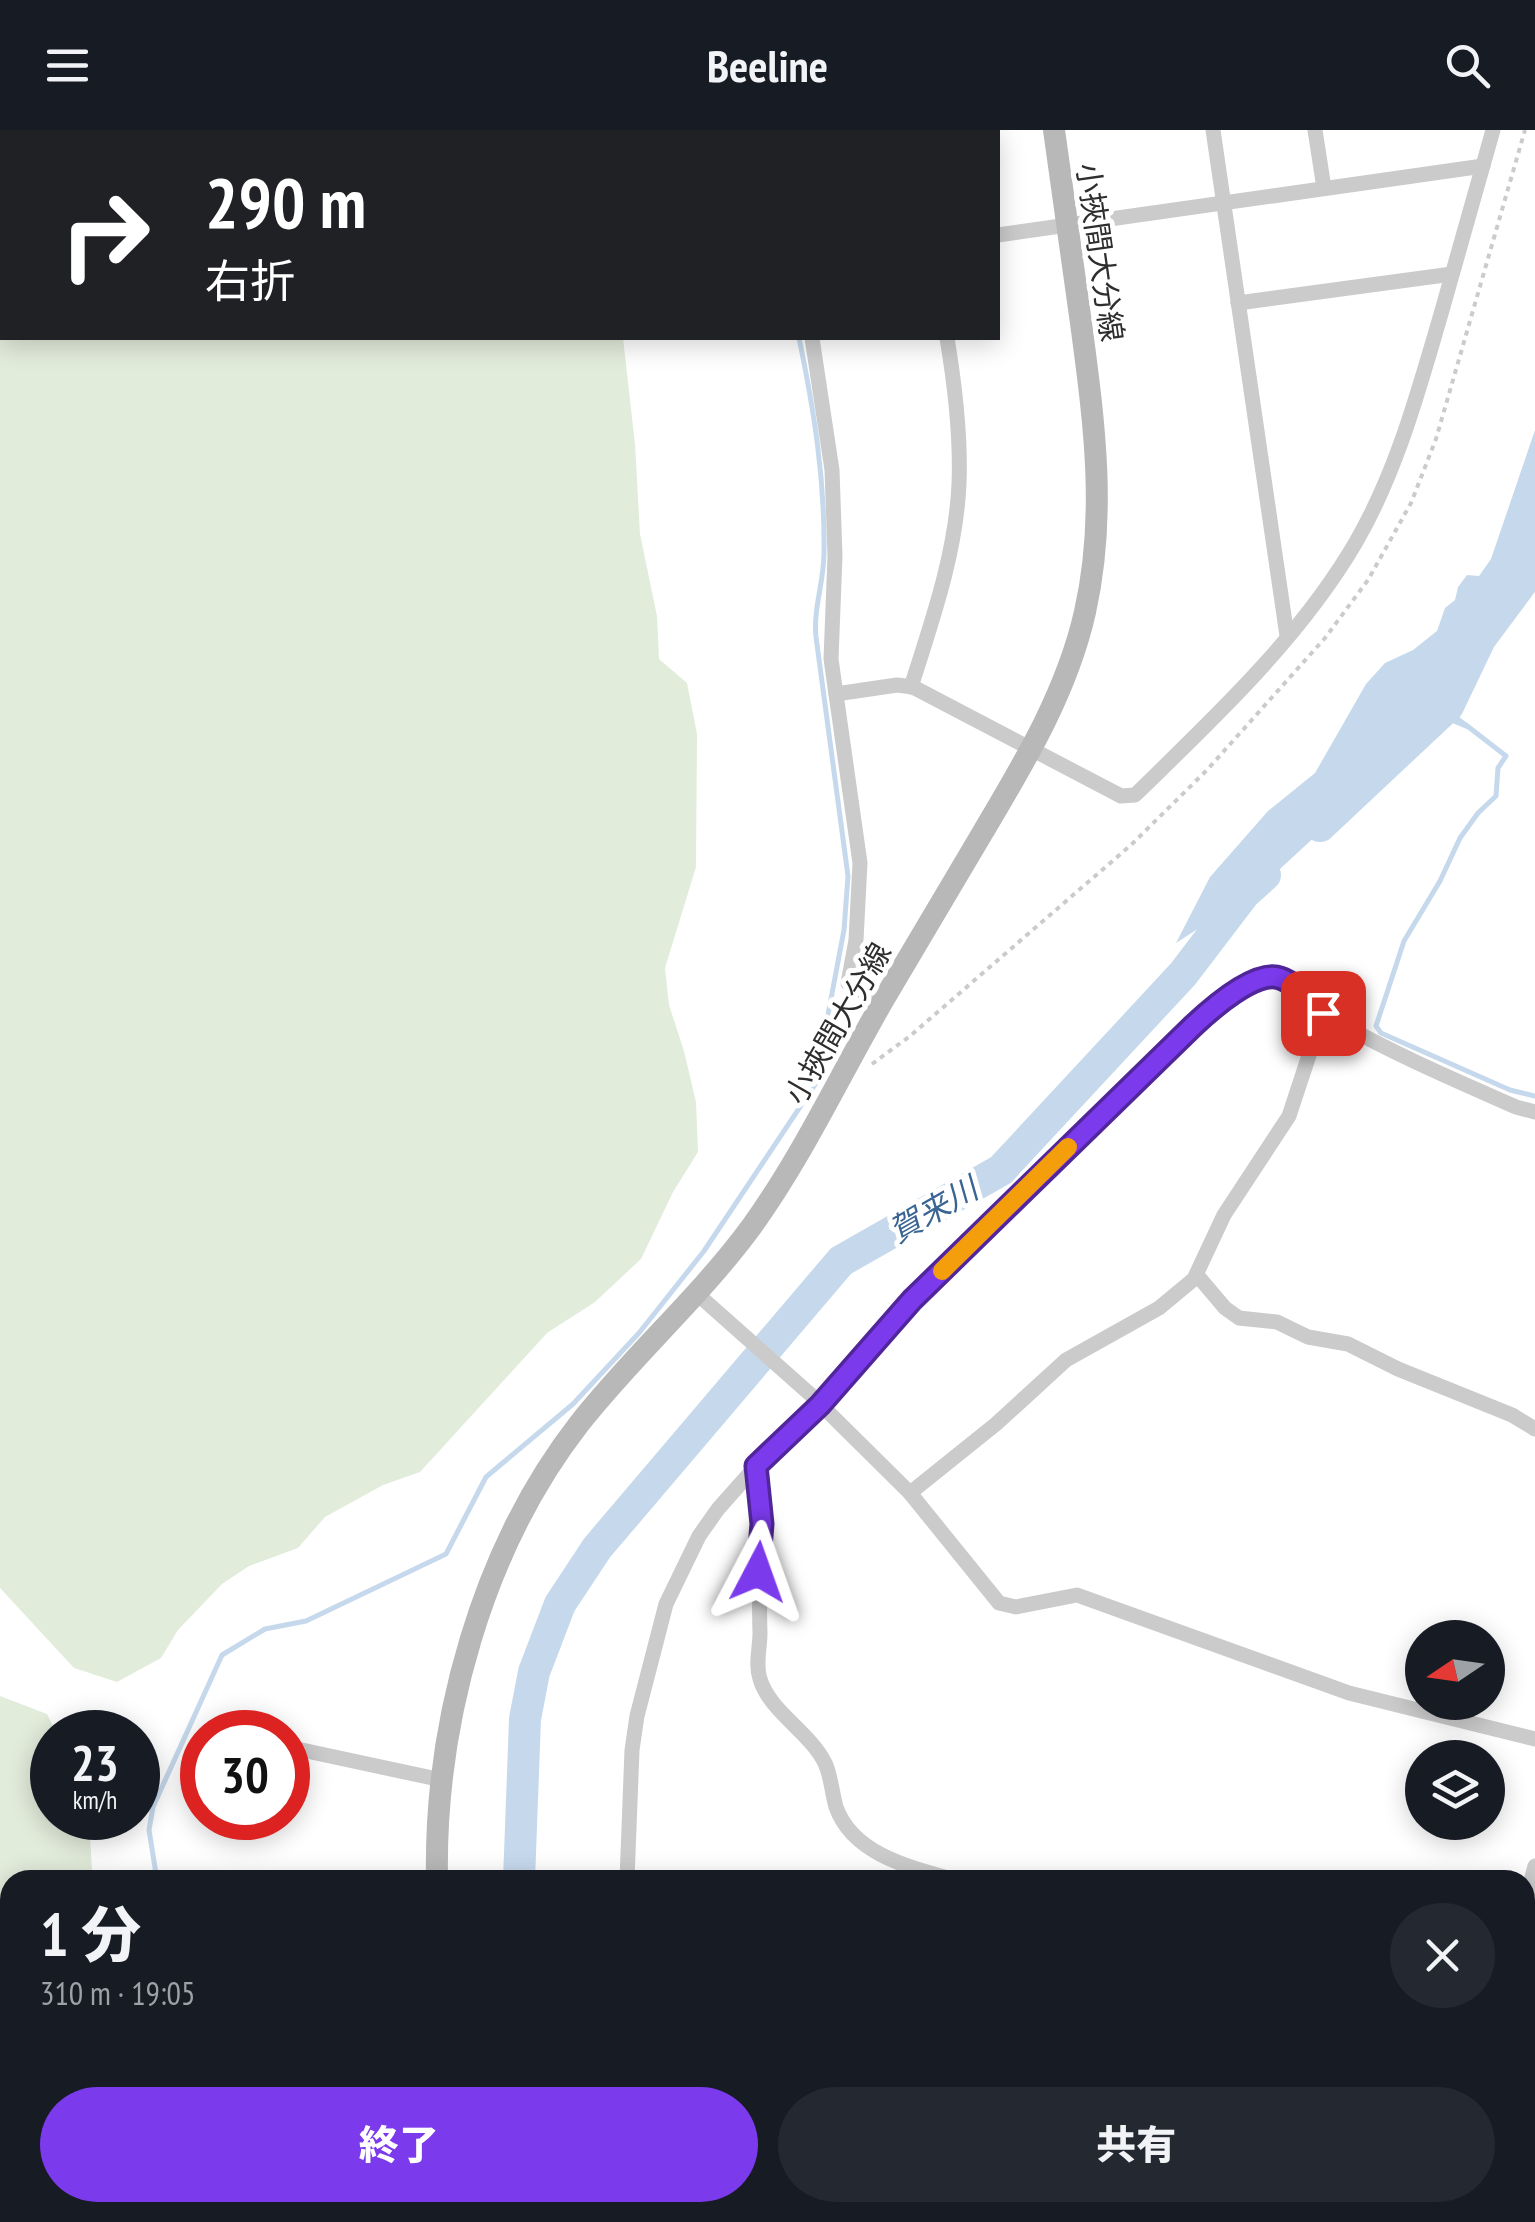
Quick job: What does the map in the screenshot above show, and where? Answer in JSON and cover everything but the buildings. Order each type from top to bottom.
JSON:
[{"type":"main road","name":"小挾間大分線","points":[[437,1870],[442,1780],[455,1709],[497,1566],[518,1520],[580,1422],[704,1299],[780,1184],[1060,691],[1089,594],[1098,525],[1095,427],[1054,130]]},
{"type":"street","points":[[1213,130],[1287,636]]},
{"type":"street","points":[[1315,130],[1324,188]]},
{"type":"street","points":[[836,694],[911,686],[1121,796],[1132,796],[1223,707],[1287,636],[1354,545],[1378,500],[1411,414],[1493,130]]},
{"type":"street","points":[[1000,234],[1483,166]]},
{"type":"street","points":[[1238,303],[1452,274]]},
{"type":"street","points":[[812,340],[832,470],[835,556],[830,634],[860,863],[856,940],[848,983],[882,1003]]},
{"type":"street","points":[[911,686],[944,580],[959,487],[959,430],[947,340]]},
{"type":"street","points":[[626,1870],[632,1750],[644,1687],[666,1604],[699,1536],[815,1400],[912,1300],[1222,999],[1274,976],[1285,979],[1323,1013],[1389,1051],[1535,1112]]},
{"type":"street","points":[[910,1493],[996,1424],[1066,1360],[1159,1308],[1197,1275],[1224,1214],[1289,1116],[1323,1013]]},
{"type":"street","points":[[1197,1275],[1225,1308],[1239,1318],[1278,1322],[1308,1337],[1348,1344],[1398,1369],[1512,1415],[1535,1429]]},
{"type":"street","points":[[704,1299],[910,1493],[999,1604],[1016,1607],[1078,1595],[1349,1693],[1535,1738]]},
{"type":"street","points":[[756,1466],[762,1524],[758,1670],[765,1689],[826,1764],[838,1811],[855,1834],[879,1855],[919,1870]]},
{"type":"street","points":[[310,1752],[442,1780]]},
{"type":"green space","points":[[0,340],[623,340],[640,534],[657,616],[659,659],[687,683],[697,734],[696,867],[665,968],[669,1005],[696,1102],[698,1152],[673,1192],[641,1259],[595,1302],[547,1333],[420,1472],[383,1485],[325,1517],[298,1548],[249,1566],[222,1584],[178,1630],[161,1658],[117,1682],[74,1668],[0,1588]]},
{"type":"green space","points":[[0,1696],[37,1710],[30,1710],[30,1840],[90,1840],[92,1870],[0,1870]]},
{"type":"water","points":[[1535,430],[1535,549],[1523,590],[1508,614],[1474,641],[1438,700],[1472,727],[1469,730],[1426,712],[1333,820],[1255,892],[1176,943],[1210,877],[1268,811],[1315,773],[1366,684],[1385,663],[1413,650],[1437,631],[1445,608],[1455,600],[1467,575],[1479,576],[1491,559]]},
{"type":"waterway","points":[[155,1870],[149,1830],[153,1807],[222,1655],[265,1629],[306,1621],[446,1554],[486,1477],[573,1404],[639,1333],[704,1251],[820,1077],[844,930],[848,876],[816,637],[824,564],[823,498],[799,340]]},
{"type":"waterway","name":"賀来川","points":[[1320,826],[1448,706],[1480,639],[1535,565]]},
{"type":"waterway","points":[[1466,725],[1506,756],[1498,768],[1496,796],[1460,838],[1404,941],[1376,1026],[1381,1033],[1510,1090],[1535,1096]]},
{"type":"waterway","name":"賀来川","points":[[519,1870],[525,1719],[534,1672],[560,1604],[597,1548],[841,1261],[1001,1170],[1183,974],[1244,894],[1265,875]]},
{"type":"slow traffic","points":[[942,1271],[1068,1147]]},
{"type":"route","points":[[758,1572],[762,1524],[756,1466],[820,1405],[912,1300],[1222,999],[1274,976],[1285,979],[1323,1013]]}]
